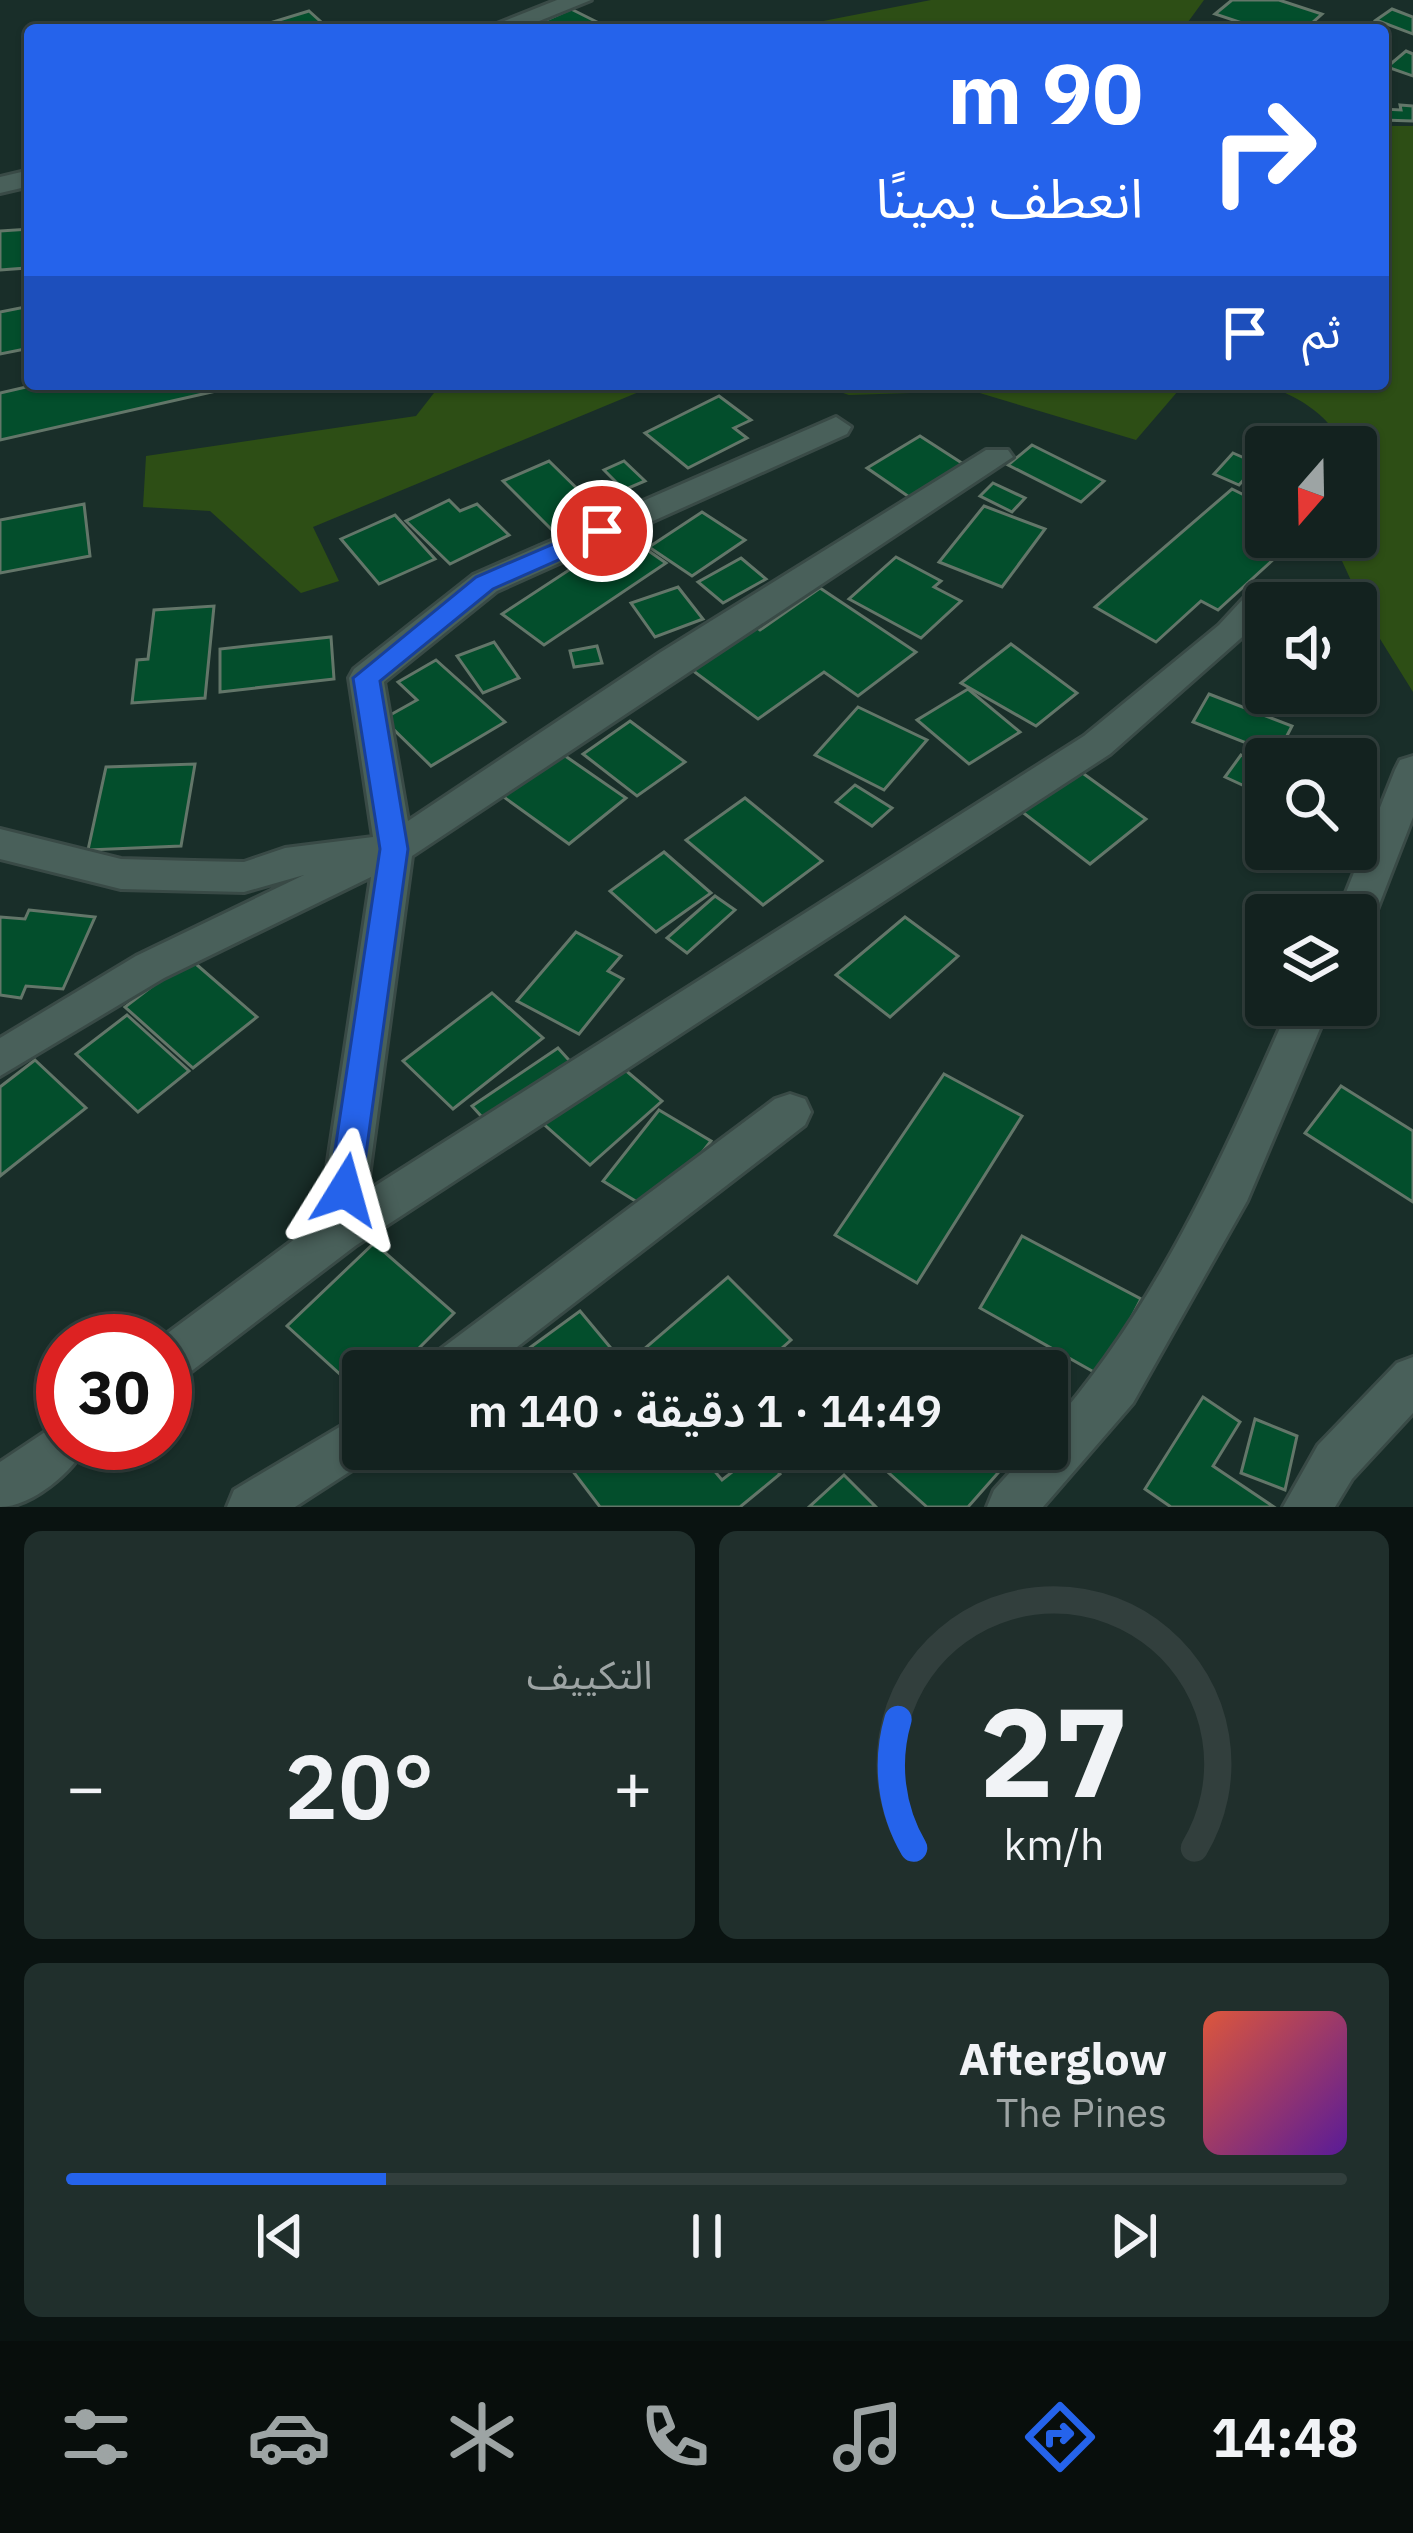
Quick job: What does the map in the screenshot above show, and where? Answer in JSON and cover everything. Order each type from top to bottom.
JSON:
[{"type":"street","points":[[511,24],[579,0]]},
{"type":"street","points":[[339,1232],[394,849],[366,678],[484,583],[836,428]]},
{"type":"street","points":[[0,1059],[151,967],[394,849],[673,661],[997,457]]},
{"type":"street","points":[[192,1344],[339,1232],[1097,745],[1245,619]]},
{"type":"street","points":[[1364,894],[1413,770]]},
{"type":"street","points":[[0,844],[121,874],[244,877],[285,863],[394,849]]},
{"type":"street","points":[[1011,1507],[1117,1387],[1232,1187],[1301,1026]]},
{"type":"street","points":[[477,1350],[790,1112]]},
{"type":"street","points":[[1307,1507],[1335,1462],[1413,1379]]},
{"type":"street","points":[[251,1507],[342,1449]]},
{"type":"street","points":[[0,1492],[36,1464]]},
{"type":"green space","points":[[931,0],[1204,0],[1188,22],[1193,24],[808,24]]},
{"type":"green space","points":[[1389,126],[1413,126],[1413,692],[1377,634],[1377,582],[1352,582],[1341,558],[1377,558],[1377,426],[1331,426],[1309,406],[1278,390],[1389,390]]},
{"type":"green space","points":[[436,390],[644,390],[313,527],[339,581],[301,593],[210,511],[143,507],[146,456],[416,416]]},
{"type":"green space","points":[[834,390],[1179,390],[1136,440],[973,391],[849,395]]},
{"type":"building","points":[[1232,0],[1279,0],[1322,14],[1311,24],[1245,24],[1215,14]]},
{"type":"building","points":[[571,9],[601,24],[537,24]]},
{"type":"building","points":[[1392,9],[1413,17],[1413,34],[1389,24],[1376,20]]},
{"type":"building","points":[[309,11],[323,24],[266,24]]},
{"type":"building","points":[[1406,51],[1413,54],[1413,76],[1389,65]]},
{"type":"building","points":[[1400,105],[1413,106],[1413,121],[1389,120],[1389,109],[1401,110]]},
{"type":"building","points":[[24,229],[24,268],[0,270],[0,231]]},
{"type":"building","points":[[24,307],[24,349],[0,354],[0,312]]},
{"type":"building","points":[[24,387],[221,390],[0,440],[0,393]]},
{"type":"building","points":[[719,396],[751,420],[734,428],[747,438],[688,468],[645,433]]},
{"type":"building","points":[[920,436],[968,467],[915,501],[867,468]]},
{"type":"building","points":[[1032,445],[1104,481],[1081,502],[1008,465]]},
{"type":"building","points":[[1233,453],[1245,458],[1245,478],[1239,485],[1214,474]]},
{"type":"building","points":[[549,461],[599,510],[553,531],[503,481]]},
{"type":"building","points":[[624,461],[645,481],[624,490],[604,470]]},
{"type":"building","points":[[993,483],[1025,498],[1012,512],[980,496]]},
{"type":"building","points":[[1232,489],[1245,496],[1245,558],[1275,558],[1218,610],[1201,601],[1156,642],[1095,607]]},
{"type":"building","points":[[449,500],[460,511],[477,504],[509,535],[450,564],[406,521]]},
{"type":"building","points":[[84,504],[90,556],[0,573],[0,520]]},
{"type":"building","points":[[984,506],[1045,529],[1002,587],[939,562]]},
{"type":"building","points":[[702,512],[745,540],[692,576],[649,547]]},
{"type":"building","points":[[395,515],[435,559],[379,584],[341,539]]},
{"type":"building","points":[[624,534],[666,563],[544,645],[502,614]]},
{"type":"building","points":[[896,557],[941,581],[934,587],[961,601],[921,638],[849,599]]},
{"type":"building","points":[[741,558],[766,579],[723,603],[698,582]]},
{"type":"building","points":[[678,587],[703,619],[655,637],[631,603]]},
{"type":"building","points":[[820,588],[916,652],[858,696],[824,672],[758,719],[688,667],[752,624],[760,630]]},
{"type":"building","points":[[214,606],[205,698],[132,703],[137,660],[148,659],[154,610]]},
{"type":"building","points":[[331,637],[334,679],[220,692],[220,649]]},
{"type":"building","points":[[494,642],[519,678],[483,693],[457,656]]},
{"type":"building","points":[[1011,644],[1077,693],[1036,726],[961,683]]},
{"type":"building","points":[[597,646],[602,663],[574,667],[570,651]]},
{"type":"building","points":[[436,660],[505,722],[431,766],[383,719],[417,700],[398,682]]},
{"type":"building","points":[[968,689],[1020,732],[969,764],[917,720]]},
{"type":"building","points":[[1209,694],[1245,708],[1245,714],[1261,714],[1292,726],[1286,738],[1245,738],[1245,742],[1193,722]]},
{"type":"building","points":[[858,707],[927,740],[884,790],[815,755]]},
{"type":"building","points":[[630,721],[685,762],[637,796],[583,754]]},
{"type":"building","points":[[558,751],[626,798],[569,844],[501,795]]},
{"type":"building","points":[[1241,755],[1245,757],[1245,786],[1225,777]]},
{"type":"building","points":[[195,764],[181,846],[88,850],[106,767]]},
{"type":"building","points":[[1077,769],[1146,819],[1090,864],[1021,811]]},
{"type":"building","points":[[855,785],[892,808],[872,826],[836,802]]},
{"type":"building","points":[[745,798],[822,861],[763,905],[686,840]]},
{"type":"building","points":[[664,852],[711,893],[656,932],[610,891]]},
{"type":"building","points":[[715,896],[735,910],[687,953],[667,938]]},
{"type":"building","points":[[29,910],[95,917],[63,989],[26,986],[21,998],[0,995],[0,917],[25,919]]},
{"type":"building","points":[[905,917],[958,956],[890,1017],[836,975]]},
{"type":"building","points":[[576,932],[621,956],[608,971],[623,979],[579,1034],[517,1001]]},
{"type":"building","points":[[189,958],[257,1017],[193,1068],[125,1007]]},
{"type":"building","points":[[492,993],[543,1038],[453,1109],[403,1061]]},
{"type":"building","points":[[127,1015],[189,1071],[138,1112],[76,1054]]},
{"type":"building","points":[[558,1048],[577,1069],[491,1127],[472,1106]]},
{"type":"building","points":[[611,1058],[662,1101],[590,1165],[539,1120]]},
{"type":"building","points":[[35,1060],[86,1108],[0,1176],[0,1087]]},
{"type":"building","points":[[944,1074],[1022,1116],[917,1283],[835,1235]]},
{"type":"building","points":[[1341,1086],[1413,1131],[1413,1202],[1305,1133]]},
{"type":"building","points":[[659,1110],[711,1141],[655,1213],[603,1181]]},
{"type":"building","points":[[1022,1236],[1141,1299],[1101,1376],[1068,1357],[1068,1350],[1055,1350],[980,1308]]},
{"type":"building","points":[[374,1243],[454,1313],[417,1350],[342,1350],[342,1376],[287,1326]]},
{"type":"building","points":[[728,1277],[791,1340],[780,1350],[643,1350]]},
{"type":"building","points":[[580,1311],[612,1350],[527,1350]]},
{"type":"building","points":[[1203,1397],[1240,1422],[1213,1466],[1274,1507],[1171,1507],[1145,1489]]},
{"type":"building","points":[[1255,1419],[1297,1436],[1285,1490],[1241,1473]]},
{"type":"building","points":[[572,1470],[714,1470],[722,1480],[735,1470],[777,1470],[780,1474],[740,1507],[600,1507]]},
{"type":"building","points":[[886,1470],[1001,1470],[968,1507],[927,1507]]},
{"type":"building","points":[[844,1475],[876,1507],[809,1507]]},
{"type":"route","points":[[345,1190],[394,849],[366,678],[484,583],[602,531]]}]
